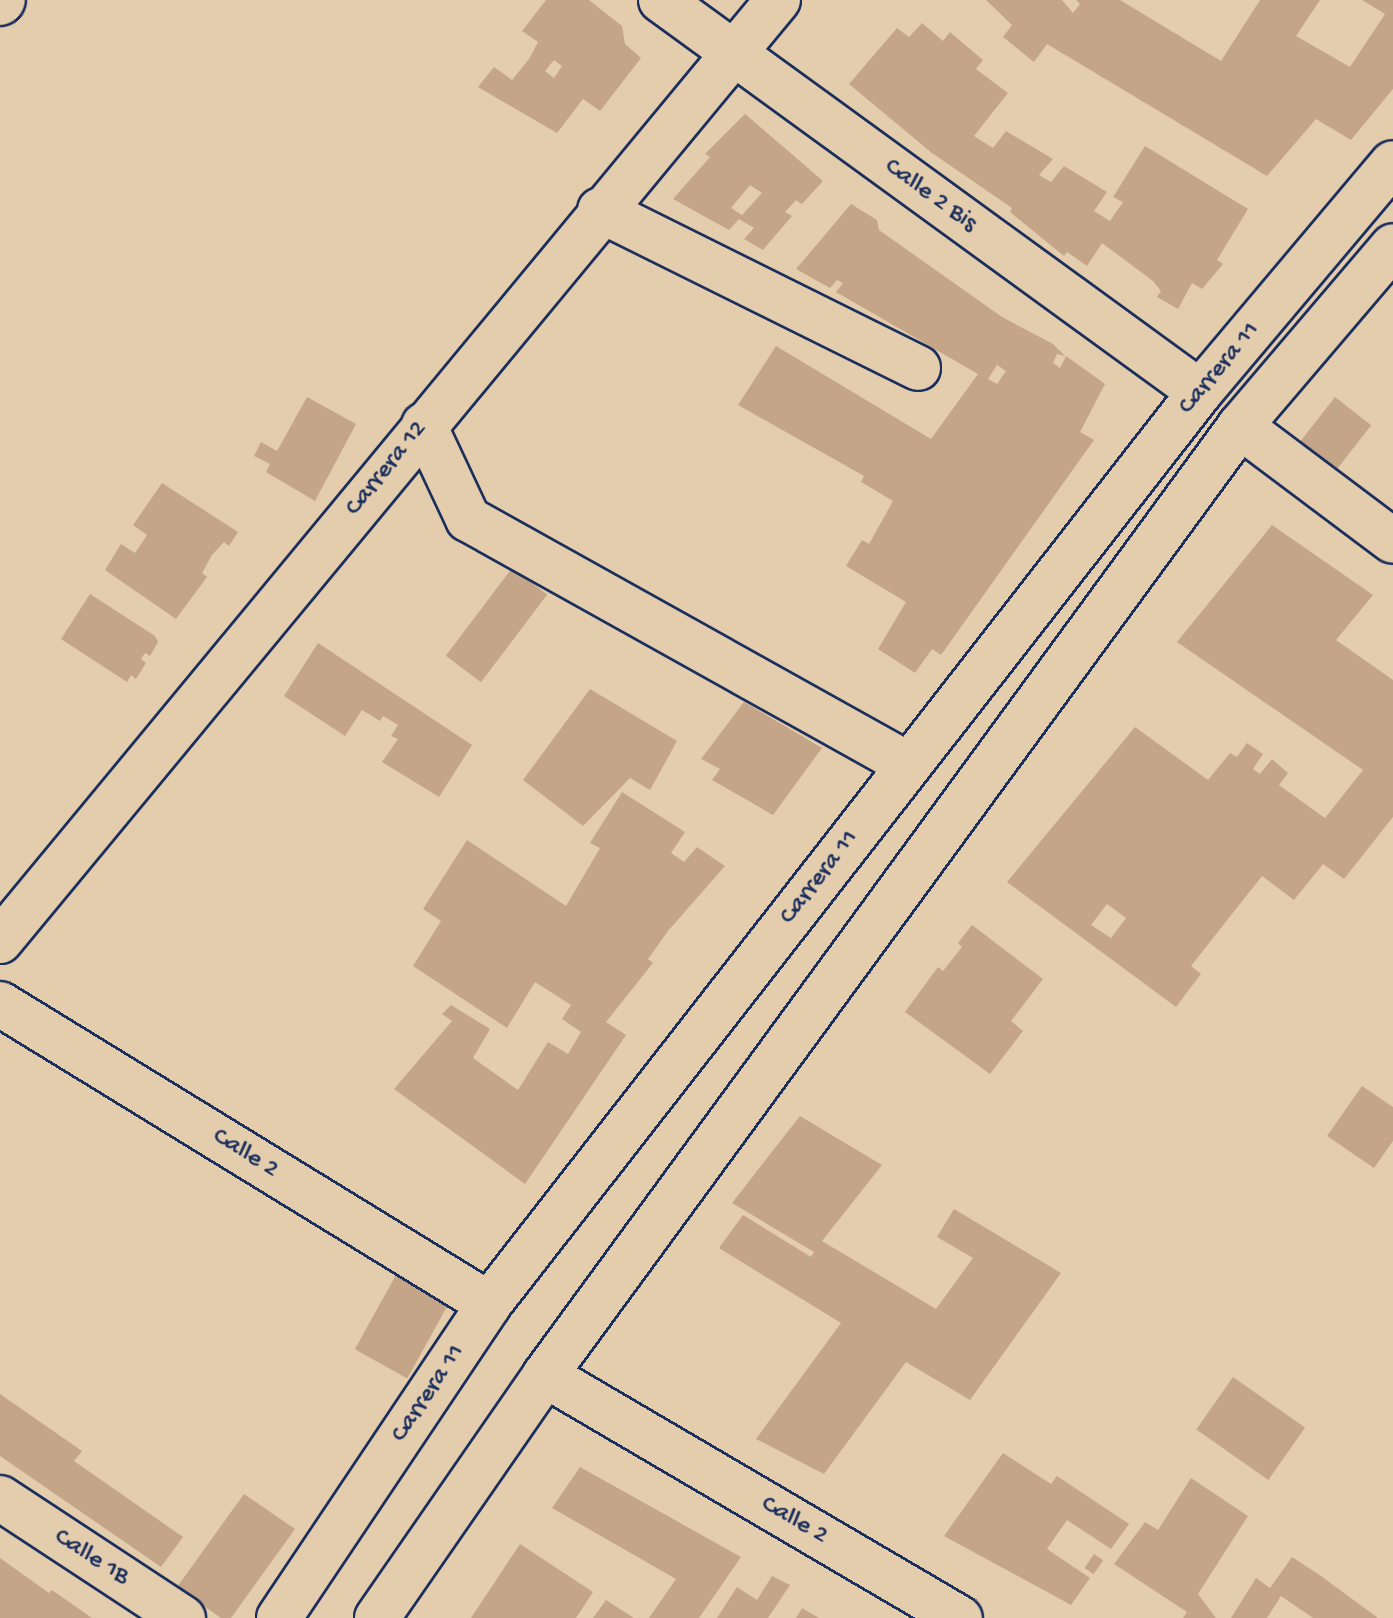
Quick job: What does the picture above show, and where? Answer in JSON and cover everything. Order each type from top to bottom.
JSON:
[{"type":"street","name":"Calle 2 Bis","points":[[661,0],[1200,392]]},
{"type":"street","name":"Carrera 12","points":[[0,941],[731,51],[778,0]]},
{"type":"street","name":"Carrera 11","points":[[279,1618],[489,1304],[1200,392],[1393,163]]},
{"type":"street","points":[[600,210],[918,368]]},
{"type":"street","name":"Carrera 11","points":[[377,1618],[545,1375],[1240,426],[1393,246]]},
{"type":"street","points":[[424,425],[468,519],[909,765]]},
{"type":"street","points":[[1240,426],[1393,541]]},
{"type":"street","name":"Calle 2","points":[[0,1004],[489,1304]]},
{"type":"street","name":"Calle 2","points":[[545,1375],[960,1618]]},
{"type":"street","name":"Calle 1B","points":[[0,1498],[183,1618]]},
{"type":"building","points":[[546,0],[589,0],[622,26],[625,44],[641,58],[600,111],[583,99],[557,133],[478,87],[494,67],[512,80],[529,59],[538,42],[522,31]],"holes":[[[554,60],[562,66],[554,78],[545,71]]]},
{"type":"building","points":[[986,0],[1062,0],[1073,13],[1080,4],[1076,0],[1120,0],[1221,61],[1260,0],[1320,0],[1296,36],[1350,67],[1385,14],[1362,0],[1393,0],[1393,89],[1351,140],[1316,119],[1267,176],[1047,44],[1034,62],[1003,37],[1012,25]]},
{"type":"building","points":[[922,23],[943,41],[950,32],[983,60],[976,69],[1008,93],[974,136],[993,148],[1006,131],[1053,159],[1039,175],[1051,182],[1064,166],[1107,192],[1094,211],[1110,221],[1123,202],[1113,197],[1145,146],[1248,209],[1217,260],[1223,264],[1202,289],[1192,283],[1178,309],[1157,297],[1161,291],[1153,281],[1102,243],[1087,266],[1067,252],[1064,256],[1010,212],[1012,208],[932,153],[849,84],[897,28],[909,37]]},
{"type":"building","points":[[745,114],[823,181],[802,204],[796,200],[785,212],[792,216],[763,250],[744,239],[754,228],[739,219],[729,230],[673,199],[710,157],[705,154]],"holes":[[[750,185],[762,193],[742,215],[731,208]]]},
{"type":"building","points":[[851,204],[877,220],[879,230],[1002,317],[1053,344],[1065,356],[1057,354],[1053,363],[1060,368],[1066,356],[1105,384],[1080,432],[1094,440],[941,655],[932,649],[915,673],[878,649],[906,602],[846,566],[862,540],[869,544],[893,501],[861,482],[864,476],[738,405],[776,346],[931,439],[978,374],[836,292],[843,283],[837,280],[830,288],[796,269]],"holes":[[[997,365],[1006,371],[997,384],[988,379]]]},
{"type":"building","points":[[307,397],[356,424],[315,501],[266,472],[270,464],[254,456],[261,442],[277,451]]},
{"type":"building","points":[[1335,397],[1371,425],[1331,477],[1294,449]]},
{"type":"building","points":[[162,483],[238,532],[229,546],[224,542],[212,555],[202,573],[207,577],[176,619],[105,570],[121,544],[135,553],[147,535],[133,525]]},
{"type":"building","points":[[1272,525],[1373,595],[1336,640],[1393,680],[1393,817],[1344,879],[1323,864],[1294,900],[1262,876],[1191,966],[1201,974],[1176,1007],[1007,882],[1135,727],[1208,780],[1230,753],[1237,757],[1247,743],[1263,754],[1253,769],[1260,774],[1272,759],[1288,773],[1279,785],[1325,818],[1363,770],[1177,642]],"holes":[[[1107,904],[1126,918],[1111,938],[1091,925]]]},
{"type":"building","points":[[512,568],[547,594],[481,682],[446,656]]},
{"type":"building","points":[[90,594],[155,636],[158,642],[150,656],[145,653],[141,659],[146,663],[136,679],[131,675],[127,682],[61,639]]},
{"type":"building","points":[[318,643],[472,745],[439,797],[382,762],[398,739],[391,736],[398,725],[383,716],[380,721],[362,710],[345,736],[284,696]]},
{"type":"building","points":[[590,689],[677,741],[650,790],[630,778],[583,826],[523,780]]},
{"type":"building","points":[[744,702],[822,748],[773,815],[712,780],[720,769],[701,759]]},
{"type":"building","points":[[622,792],[685,832],[671,853],[684,862],[697,847],[725,866],[668,931],[648,959],[653,963],[606,1022],[626,1035],[525,1184],[394,1089],[452,1021],[442,1014],[451,1005],[490,1029],[473,1058],[518,1090],[548,1042],[568,1054],[581,1032],[562,1019],[571,1005],[535,982],[507,1028],[413,966],[441,921],[423,909],[467,840],[566,906],[600,848],[590,843]]},
{"type":"building","points":[[972,925],[1043,979],[1011,1021],[1023,1031],[990,1074],[905,1012],[938,967],[943,971],[962,947],[958,943]]},
{"type":"building","points":[[1362,1086],[1393,1107],[1393,1141],[1374,1168],[1327,1136]]},
{"type":"building","points":[[800,1116],[882,1165],[822,1241],[936,1309],[973,1258],[937,1237],[954,1209],[1061,1273],[970,1400],[906,1362],[824,1474],[756,1439],[841,1323],[719,1248],[743,1215],[811,1257],[814,1252],[732,1203]]},
{"type":"building","points":[[396,1275],[448,1304],[407,1378],[355,1349]]},
{"type":"building","points":[[1233,1377],[1305,1427],[1268,1480],[1196,1429]]},
{"type":"building","points":[[0,1394],[82,1451],[74,1461],[183,1537],[161,1567],[0,1456]]},
{"type":"building","points":[[1003,1453],[1051,1484],[1057,1476],[1129,1524],[1111,1549],[1067,1520],[1047,1549],[1090,1578],[1071,1605],[944,1536]]},
{"type":"building","points":[[580,1467],[741,1557],[699,1618],[649,1618],[676,1579],[552,1508]]},
{"type":"building","points":[[1191,1478],[1248,1516],[1198,1594],[1216,1618],[1183,1618],[1187,1612],[1114,1564],[1145,1522],[1158,1530]]},
{"type":"building","points":[[244,1494],[295,1529],[231,1618],[221,1618],[177,1587]]},
{"type":"building","points":[[520,1544],[593,1592],[576,1618],[471,1618]]},
{"type":"building","points":[[1094,1554],[1103,1560],[1094,1574],[1084,1568]]},
{"type":"building","points":[[1292,1557],[1378,1618],[1313,1618],[1281,1596],[1267,1618],[1231,1618],[1256,1578],[1270,1588]]},
{"type":"building","points":[[0,1558],[49,1593],[52,1590],[92,1618],[0,1618]]},
{"type":"building","points":[[772,1576],[790,1585],[768,1618],[717,1618],[737,1587],[757,1600]]},
{"type":"building","points":[[606,1600],[634,1618],[593,1618]]},
{"type":"building","points":[[802,1608],[819,1618],[796,1618]]}]
